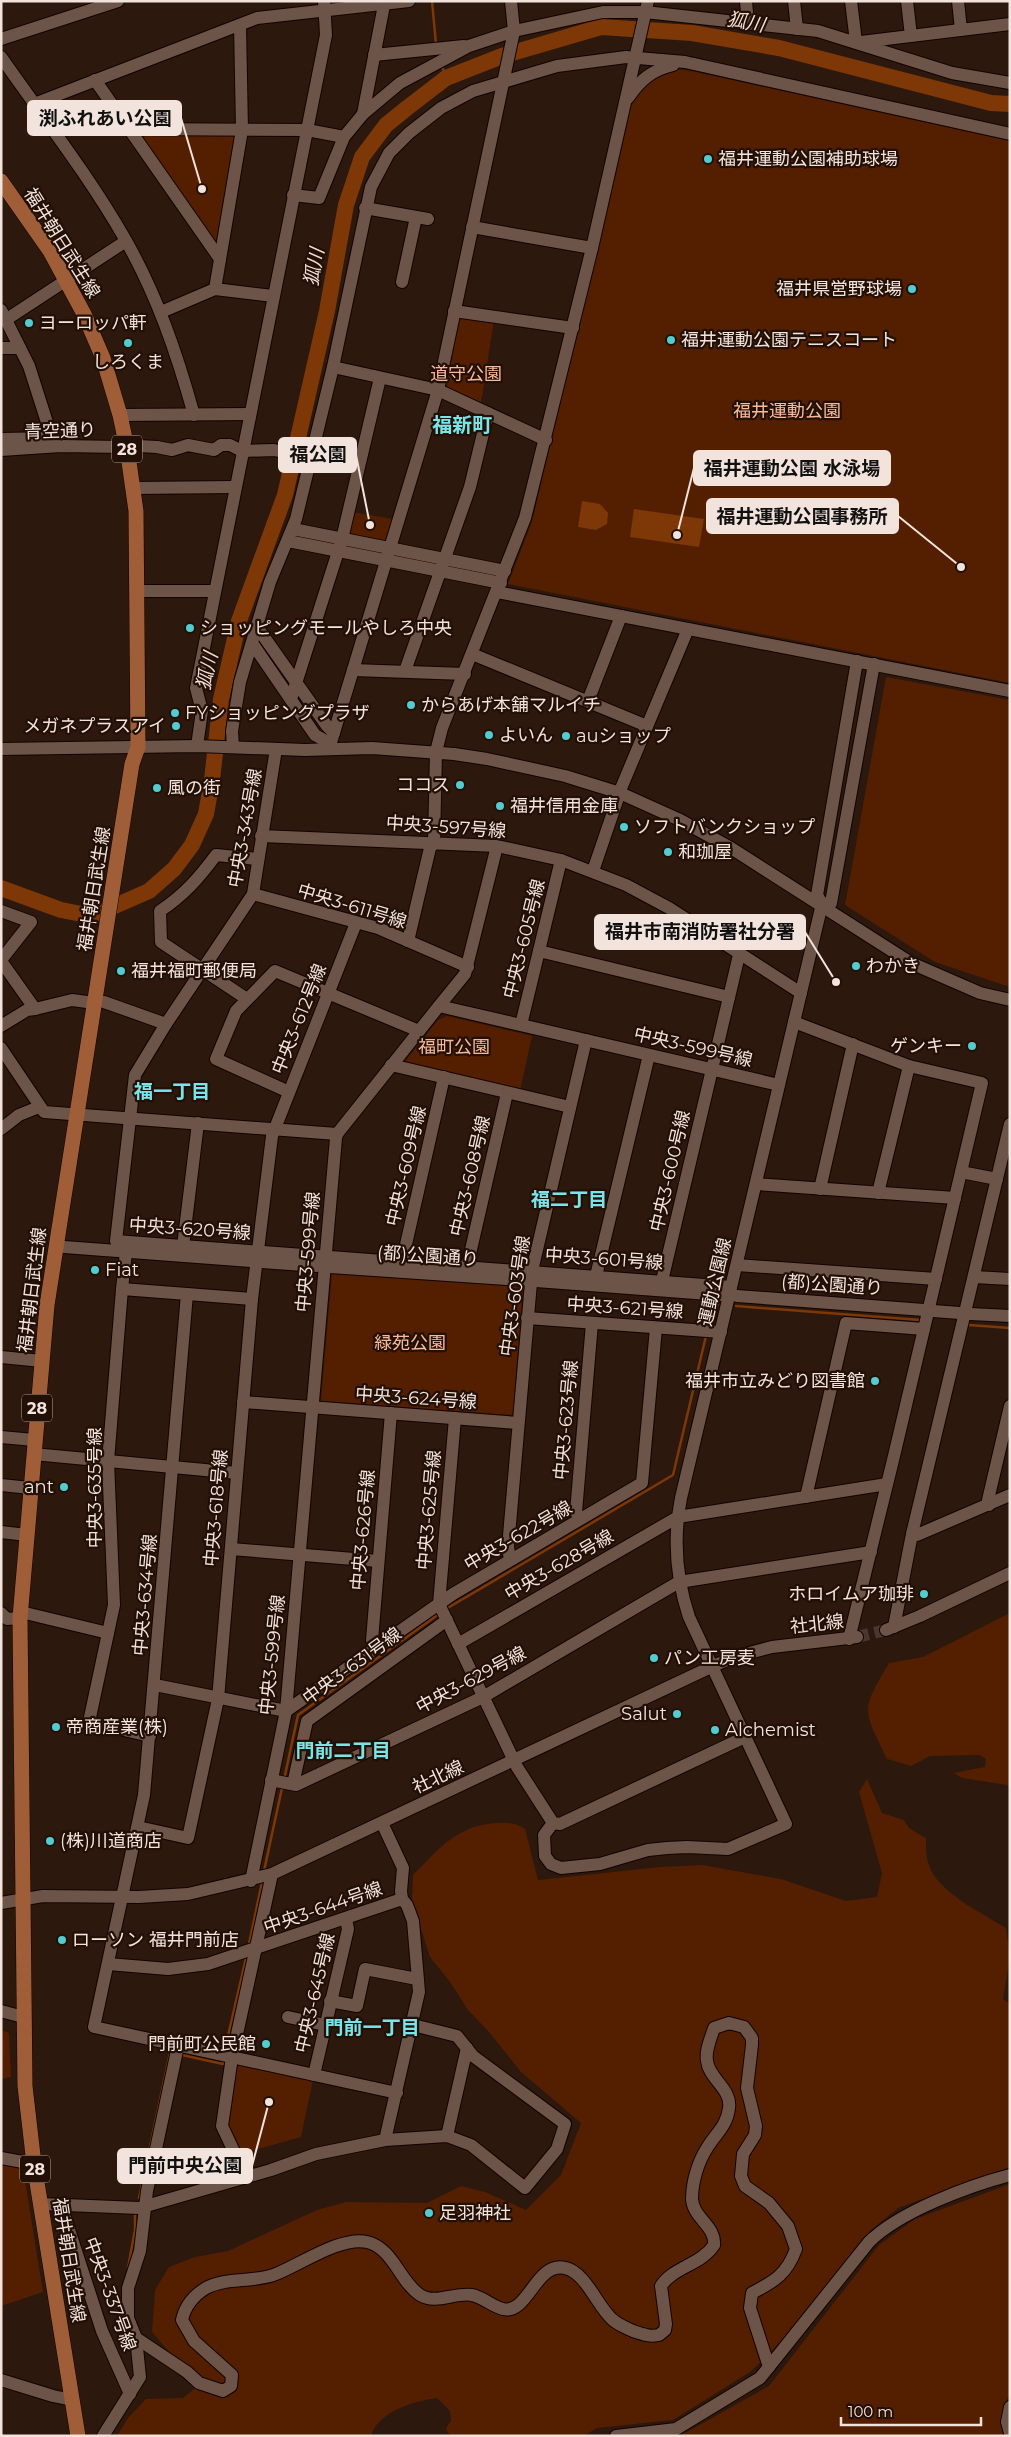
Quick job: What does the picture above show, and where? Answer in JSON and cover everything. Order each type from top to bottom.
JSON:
[{"type":"main road","name":"福井朝日武生線","points":[[1,182],[67,281],[103,358],[120,415],[134,488],[137,525],[138,747],[132,764],[47,1305],[20,1615],[23,2017],[26,2086],[34,2164],[78,2436]]},
{"type":"street","points":[[1,39],[118,1]]},
{"type":"street","points":[[34,104],[257,18],[324,6],[384,5],[409,1]]},
{"type":"street","points":[[332,742],[438,390],[514,31],[511,1]]},
{"type":"street","points":[[746,1],[748,24]]},
{"type":"street","points":[[794,1],[797,29]]},
{"type":"street","points":[[851,1],[856,42]]},
{"type":"street","points":[[907,1],[911,36]]},
{"type":"street","points":[[958,1],[961,30]]},
{"type":"street","points":[[363,114],[384,5]]},
{"type":"street","points":[[202,746],[202,710],[196,688],[326,35],[324,6]]},
{"type":"street","points":[[408,941],[430,848],[434,843],[436,752],[442,728],[526,518],[592,248],[645,11]]},
{"type":"street","points":[[293,195],[319,198],[344,137],[363,114],[400,83],[469,46],[514,31],[603,12],[645,11],[818,31],[952,73],[1010,83]]},
{"type":"street","points":[[856,42],[1010,24]]},
{"type":"street","points":[[215,289],[242,130],[240,25]]},
{"type":"street","points":[[374,55],[441,47],[469,46]]},
{"type":"street","points":[[232,747],[236,701],[270,582],[293,529],[333,367],[365,208],[378,172],[389,153],[409,133],[441,108],[503,78],[557,66],[636,55],[685,62],[1010,134]]},
{"type":"street","points":[[1,57],[106,207],[126,241],[161,312],[180,365],[194,415]]},
{"type":"street","points":[[624,105],[645,77],[658,69],[685,62]]},
{"type":"street","points":[[95,80],[220,259]]},
{"type":"street","points":[[129,129],[306,130],[344,137]]},
{"type":"street","points":[[365,208],[422,218],[402,282]]},
{"type":"street","points":[[472,227],[592,248]]},
{"type":"street","points":[[1,439],[52,438],[36,385],[4,315],[67,281],[126,241]]},
{"type":"street","points":[[161,312],[215,289],[273,296]]},
{"type":"street","points":[[454,310],[573,328]]},
{"type":"street","points":[[1,348],[20,348]]},
{"type":"street","points":[[333,367],[438,390],[546,440]]},
{"type":"street","points":[[291,700],[342,539],[380,378]]},
{"type":"street","points":[[405,671],[470,487],[488,413]]},
{"type":"street","points":[[120,415],[250,414]]},
{"type":"street","name":"青空通り","points":[[1,450],[61,446],[127,448],[147,446],[172,450],[188,445],[214,450],[221,444],[230,445],[242,451]]},
{"type":"street","points":[[242,451],[281,451],[310,458]]},
{"type":"street","points":[[134,488],[235,487]]},
{"type":"street","points":[[293,529],[390,548],[622,616],[1010,691]]},
{"type":"street","points":[[288,541],[386,561],[443,565]]},
{"type":"street","points":[[137,592],[215,592]]},
{"type":"street","points":[[588,701],[622,616]]},
{"type":"street","points":[[257,627],[326,726],[332,742]]},
{"type":"street","points":[[593,871],[620,793],[688,628]]},
{"type":"street","points":[[252,643],[315,735],[332,742]]},
{"type":"street","points":[[472,654],[647,726]]},
{"type":"street","points":[[822,904],[817,895],[857,661]]},
{"type":"street","points":[[822,904],[832,903],[874,664]]},
{"type":"street","points":[[353,670],[465,674]]},
{"type":"street","points":[[1,749],[202,746],[276,749],[332,742],[436,752],[524,766],[620,793],[689,824],[822,904],[900,956],[932,974],[980,993],[1010,1000]]},
{"type":"street","name":"中央3-343号線","points":[[131,1118],[135,1075],[166,1024],[253,894],[257,859],[276,749]]},
{"type":"street","name":"中央3-597号線","points":[[261,836],[497,846],[561,860],[626,885],[669,908],[739,955],[801,993]]},
{"type":"street","points":[[1,1048],[44,1112],[337,1134],[465,974],[497,846]]},
{"type":"street","points":[[247,999],[161,942],[160,910],[192,886],[216,855],[257,859]]},
{"type":"street","name":"中央3-605号線","points":[[521,1025],[561,860]]},
{"type":"street","name":"中央3-611号線","points":[[253,894],[378,928],[468,967]]},
{"type":"street","name":"運動公園線","points":[[553,1823],[544,1834],[545,1856],[551,1864],[562,1868],[600,1864],[648,1850],[668,1848],[728,1850],[786,1824],[689,1617],[678,1582],[676,1540],[678,1518],[822,904]]},
{"type":"street","points":[[1,911],[31,922],[1,960],[35,1009]]},
{"type":"street","name":"中央3-612号線","points":[[274,1128],[356,922]]},
{"type":"street","points":[[539,952],[729,997]]},
{"type":"street","name":"中央3-600号線","points":[[662,1281],[739,955]]},
{"type":"street","points":[[289,1092],[216,1059],[236,1011],[275,971],[419,1031]]},
{"type":"street","points":[[1,1026],[27,1010],[72,1000],[87,1002]]},
{"type":"street","points":[[104,1002],[166,1024]]},
{"type":"street","name":"中央3-599号線","points":[[440,1006],[779,1086]]},
{"type":"street","points":[[678,1582],[871,1552],[982,1083],[909,1066],[794,1022]]},
{"type":"street","name":"中央3-603号線","points":[[510,1560],[508,1548],[531,1278],[586,1040]]},
{"type":"street","points":[[820,1189],[853,1044]]},
{"type":"street","points":[[596,1276],[649,1055]]},
{"type":"street","points":[[391,1065],[570,1107]]},
{"type":"street","points":[[878,1193],[909,1066]]},
{"type":"street","name":"中央3-609号線","points":[[402,1262],[444,1078]]},
{"type":"street","name":"中央3-608号線","points":[[467,1267],[507,1092]]},
{"type":"street","points":[[1,1129],[19,1115],[39,1107]]},
{"type":"street","name":"中央3-620号線","points":[[131,1118],[116,1241],[183,1246],[257,1258],[324,1263]]},
{"type":"street","points":[[183,1246],[198,1123]]},
{"type":"street","points":[[1010,1124],[890,1629],[1010,1573]]},
{"type":"street","name":"中央3-618号線","points":[[138,1827],[188,1838],[218,1699],[252,1299],[274,1128]]},
{"type":"street","name":"中央3-599号線","points":[[246,2177],[222,2126],[232,2057],[257,1948],[271,1780],[286,1712],[324,1263],[337,1134]]},
{"type":"street","points":[[961,1172],[997,1179]]},
{"type":"street","points":[[756,1184],[955,1198]]},
{"type":"street","points":[[64,1247],[257,1258]]},
{"type":"street","name":"中央3-635号線","points":[[126,1252],[108,1461],[114,1605],[89,1722],[150,1736]]},
{"type":"street","name":"中央3-601号線","points":[[324,1263],[402,1262],[467,1267],[531,1278],[596,1276],[662,1281],[730,1293]]},
{"type":"street","name":"(都)公園通り","points":[[324,1263],[1010,1316]]},
{"type":"street","points":[[737,1265],[936,1279]]},
{"type":"street","points":[[974,1277],[1010,1279]]},
{"type":"street","points":[[122,1289],[252,1299]]},
{"type":"street","name":"中央3-634号線","points":[[178,2046],[94,2027],[144,1795],[155,1685],[187,1294]]},
{"type":"street","name":"中央3-621号線","points":[[527,1318],[721,1332]]},
{"type":"street","name":"中央3-623号線","points":[[580,1520],[576,1512],[592,1323]]},
{"type":"street","points":[[806,1497],[846,1323],[924,1330]]},
{"type":"street","name":"中央3-622号線","points":[[286,1712],[375,1649],[443,1612],[510,1560],[642,1484],[656,1328]]},
{"type":"street","points":[[1,1357],[42,1361]]},
{"type":"street","name":"中央3-624号線","points":[[243,1402],[518,1423]]},
{"type":"street","points":[[989,1505],[988,1500],[1010,1406]]},
{"type":"street","name":"中央3-626号線","points":[[375,1649],[372,1640],[391,1413]]},
{"type":"street","name":"中央3-625号線","points":[[443,1612],[454,1418]]},
{"type":"street","points":[[1,1437],[34,1447],[108,1461],[237,1473]]},
{"type":"street","points":[[678,1518],[887,1484]]},
{"type":"street","points":[[1,1485],[30,1488]]},
{"type":"street","points":[[912,1534],[917,1535],[1010,1495]]},
{"type":"street","name":"中央3-628号線","points":[[458,1644],[678,1518]]},
{"type":"street","points":[[1,1532],[26,1535]]},
{"type":"street","points":[[231,1550],[378,1561]]},
{"type":"street","name":"社北線","points":[[1,1903],[43,1896],[122,1897],[188,1894],[262,1877],[514,1761],[711,1666],[734,1657],[772,1647],[853,1638],[871,1552]]},
{"type":"street","name":"中央3-629号線","points":[[271,1780],[292,1784],[305,1781],[483,1697],[678,1582]]},
{"type":"street","points":[[443,1612],[514,1761],[553,1823],[560,1824],[745,1737]]},
{"type":"street","name":"中央3-631号線","points":[[292,1784],[306,1721],[443,1612]]},
{"type":"street","points":[[1,1613],[7,1618],[20,1615],[108,1633]]},
{"type":"street","points":[[155,1685],[286,1712]]},
{"type":"street","points":[[382,1823],[403,1868],[402,1899],[413,1921],[419,1992],[413,2025],[385,2140]]},
{"type":"street","name":"中央3-644号線","points":[[108,1964],[144,1968],[190,1968],[257,1948],[402,1899]]},
{"type":"street","name":"中央3-645号線","points":[[314,2075],[348,1929],[346,1919]]},
{"type":"street","points":[[330,2001],[357,2006],[366,1969],[418,1979]]},
{"type":"street","points":[[1,2012],[23,2017]]},
{"type":"street","points":[[288,2017],[325,2025]]},
{"type":"street","points":[[136,2338],[187,2372],[199,2384],[223,2391],[231,2386],[232,2374],[189,2334],[182,2320],[186,2306],[209,2287],[274,2275],[324,2252],[357,2240],[370,2242],[378,2247],[413,2288],[423,2296],[438,2299],[473,2295],[504,2310],[511,2310],[520,2303],[546,2272],[554,2268],[566,2268],[580,2277],[612,2320],[644,2335],[659,2336],[665,2330],[666,2324],[661,2286],[666,2279],[709,2253],[714,2245],[713,2232],[697,2212],[692,2200],[699,2165],[707,2148],[725,2126],[730,2107],[725,2091],[710,2071],[707,2062],[707,2050],[714,2028],[729,2023],[744,2027],[752,2038],[747,2088],[756,2126],[755,2135],[743,2154],[741,2176],[745,2186],[768,2203],[788,2226],[796,2249],[790,2266],[774,2282],[752,2293],[750,2308],[769,2367]]},
{"type":"street","points":[[41,2204],[139,2208],[246,2177],[316,2154],[385,2140],[447,2136],[471,2146],[525,2188],[557,2149],[565,2124],[473,2056],[457,2036],[413,2025]]},
{"type":"street","points":[[103,2436],[140,2378],[136,2338],[128,2318],[128,2288],[140,2251],[147,2191],[178,2046],[397,2093]]},
{"type":"street","points":[[447,2136],[467,2048]]},
{"type":"street","points":[[1,2158],[34,2164]]},
{"type":"street","points":[[616,2436],[676,2429],[760,2378],[869,2242],[881,2230],[944,2199],[1010,2176]]},
{"type":"street","name":"中央3-337号線","points":[[61,2205],[102,2330],[130,2394]]},
{"type":"street","points":[[1,2380],[72,2400]]},
{"type":"street","points":[[1010,2407],[1006,2422],[1010,2433]]},
{"type":"green space","name":"福井運動公園","points":[[676,69],[1010,141],[1010,683],[508,584],[532,522],[632,102],[644,83]]},
{"type":"green space","points":[[146,133],[233,133],[236,138],[219,239],[213,240],[143,140]]},
{"type":"green space","name":"道守公園","points":[[464,315],[494,320],[481,403],[449,388],[445,382],[459,318]]},
{"type":"green space","points":[[352,512],[393,519],[387,539],[381,543],[350,537],[347,531]]},
{"type":"green space","points":[[886,677],[1010,700],[1010,987],[935,962],[845,905]]},
{"type":"green space","name":"福町公園","points":[[447,1016],[532,1036],[520,1091],[408,1064],[406,1060],[438,1020]]},
{"type":"green space","name":"緑苑公園","points":[[332,1272],[523,1287],[513,1413],[511,1415],[321,1401]]},
{"type":"green space","points":[[1010,1613],[1010,1788],[1007,1785],[962,1778],[954,1773],[985,1767],[986,1759],[980,1755],[930,1756],[911,1766],[887,1759],[869,1720],[868,1711],[873,1692],[889,1663],[923,1657]]},
{"type":"green space","points":[[867,1779],[882,1813],[904,1820],[909,1828],[926,1838],[929,1865],[941,1884],[962,1901],[1006,1928],[1010,1957],[1003,1999],[1010,2004],[1010,2167],[898,2208],[871,2230],[782,2341],[750,2372],[673,2420],[597,2428],[584,2436],[454,2436],[449,2434],[446,2428],[451,2421],[450,2411],[437,2398],[408,2405],[389,2414],[375,2427],[371,2436],[117,2436],[128,2418],[146,2399],[183,2398],[194,2389],[194,2374],[171,2354],[152,2332],[155,2290],[169,2267],[195,2257],[228,2251],[317,2210],[346,2202],[427,2203],[461,2186],[485,2192],[526,2210],[561,2175],[581,2123],[521,2072],[489,2032],[468,2010],[450,1982],[430,1957],[412,1901],[413,1875],[441,1847],[459,1834],[470,1829],[482,1825],[511,1823],[525,1829],[538,1880],[660,1867],[702,1865],[781,1879],[846,1901],[877,1897],[882,1873],[859,1792]]},
{"type":"green space","points":[[1,2030],[9,2033],[11,2077],[1,2079]]},
{"type":"green space","points":[[239,2063],[313,2080],[301,2137],[241,2154],[226,2124],[235,2065]]},
{"type":"green space","points":[[1,2164],[23,2168],[43,2292],[1,2306]]},
{"type":"green space","points":[[1010,2184],[1010,2395],[1004,2405],[1002,2414],[1003,2436],[680,2436],[769,2386],[879,2245],[915,2219]]},
{"type":"shaded area","points":[[582,501],[600,504],[608,513],[607,524],[596,530],[578,527]]},
{"type":"shaded area","points":[[634,509],[704,519],[699,547],[630,537]]},
{"type":"waterway","points":[[432,1],[436,44]]},
{"type":"waterway","name":"狐川","points":[[1,888],[61,910],[92,916],[149,891],[174,869],[192,845],[206,814],[212,780],[221,699],[239,621],[285,495],[327,311],[346,205],[362,157],[386,125],[407,108],[446,78],[502,56],[601,27],[692,33],[779,48],[991,103],[1010,104]]},
{"type":"waterway","points":[[443,69],[446,78]]},
{"type":"waterway","points":[[708,1327],[713,1304],[718,1305]]},
{"type":"waterway","points":[[736,1306],[920,1320]]},
{"type":"waterway","points":[[969,1325],[1010,1328]]},
{"type":"waterway","points":[[446,1609],[673,1475],[706,1336]]},
{"type":"waterway","points":[[285,1775],[298,1715],[439,1614]]},
{"type":"waterway","points":[[264,1871],[282,1788]]},
{"type":"waterway","points":[[249,1944],[262,1882]]},
{"type":"waterway","points":[[225,2049],[246,1958]]},
{"type":"waterway","points":[[139,2198],[170,2053],[172,2053]]},
{"type":"waterway","points":[[182,2055],[223,2064],[223,2062]]},
{"type":"waterway","points":[[128,2268],[135,2230],[135,2212]]},
{"type":"tunnel","points":[[857,1637],[886,1630]]},
{"type":"place","name":"福井運動公園補助球場","points":[[708,159]]},
{"type":"place","name":"渕ふれあい公園","points":[[202,189]]},
{"type":"place","name":"福井県営野球場","points":[[912,289]]},
{"type":"place","name":"ヨーロッパ軒","points":[[29,323]]},
{"type":"place","name":"福井運動公園テニスコート","points":[[671,340]]},
{"type":"place","name":"しろくま","points":[[128,343]]},
{"type":"place","name":"福公園","points":[[370,525]]},
{"type":"place","name":"福井運動公園 水泳場","points":[[677,535]]},
{"type":"place","name":"福井運動公園事務所","points":[[961,567]]},
{"type":"place","name":"ショッピングモールやしろ中央","points":[[190,628]]},
{"type":"place","name":"からあげ本舗マルイチ","points":[[411,705]]},
{"type":"place","name":"FYショッピングプラザ","points":[[175,713]]},
{"type":"place","name":"メガネプラスアイ","points":[[176,726]]},
{"type":"place","name":"よいん","points":[[489,735]]},
{"type":"place","name":"auショップ","points":[[566,736]]},
{"type":"place","name":"ココス","points":[[460,785]]},
{"type":"place","name":"風の街","points":[[157,788]]},
{"type":"place","name":"福井信用金庫","points":[[500,806]]},
{"type":"place","name":"ソフトバンクショップ","points":[[624,827]]},
{"type":"place","name":"和珈屋","points":[[668,852]]},
{"type":"place","name":"わかき","points":[[856,966]]},
{"type":"place","name":"福井福町郵便局","points":[[121,971]]},
{"type":"place","name":"福井市南消防署社分署","points":[[836,982]]},
{"type":"place","name":"ゲンキー","points":[[972,1046]]},
{"type":"place","name":"Fiat","points":[[95,1270]]},
{"type":"place","name":"福井市立みどり図書館","points":[[875,1381]]},
{"type":"place","name":"ant","points":[[64,1487]]},
{"type":"place","name":"ホロイムア珈琲","points":[[924,1594]]},
{"type":"place","name":"パン工房麦","points":[[654,1658]]},
{"type":"place","name":"Salut","points":[[677,1714]]},
{"type":"place","name":"帝商産業(株)","points":[[56,1727]]},
{"type":"place","name":"Alchemist","points":[[715,1730]]},
{"type":"place","name":"(株)川道商店","points":[[50,1841]]},
{"type":"place","name":"ローソン 福井門前店","points":[[62,1940]]},
{"type":"place","name":"門前町公民館","points":[[266,2044]]},
{"type":"place","name":"門前中央公園","points":[[269,2102]]},
{"type":"place","name":"足羽神社","points":[[429,2213]]},
{"type":"district","name":"福新町","points":[[462,425]]},
{"type":"district","name":"福一丁目","points":[[172,1091]]},
{"type":"district","name":"福二丁目","points":[[569,1199]]},
{"type":"district","name":"門前二丁目","points":[[343,1750]]},
{"type":"district","name":"門前一丁目","points":[[372,2027]]}]
